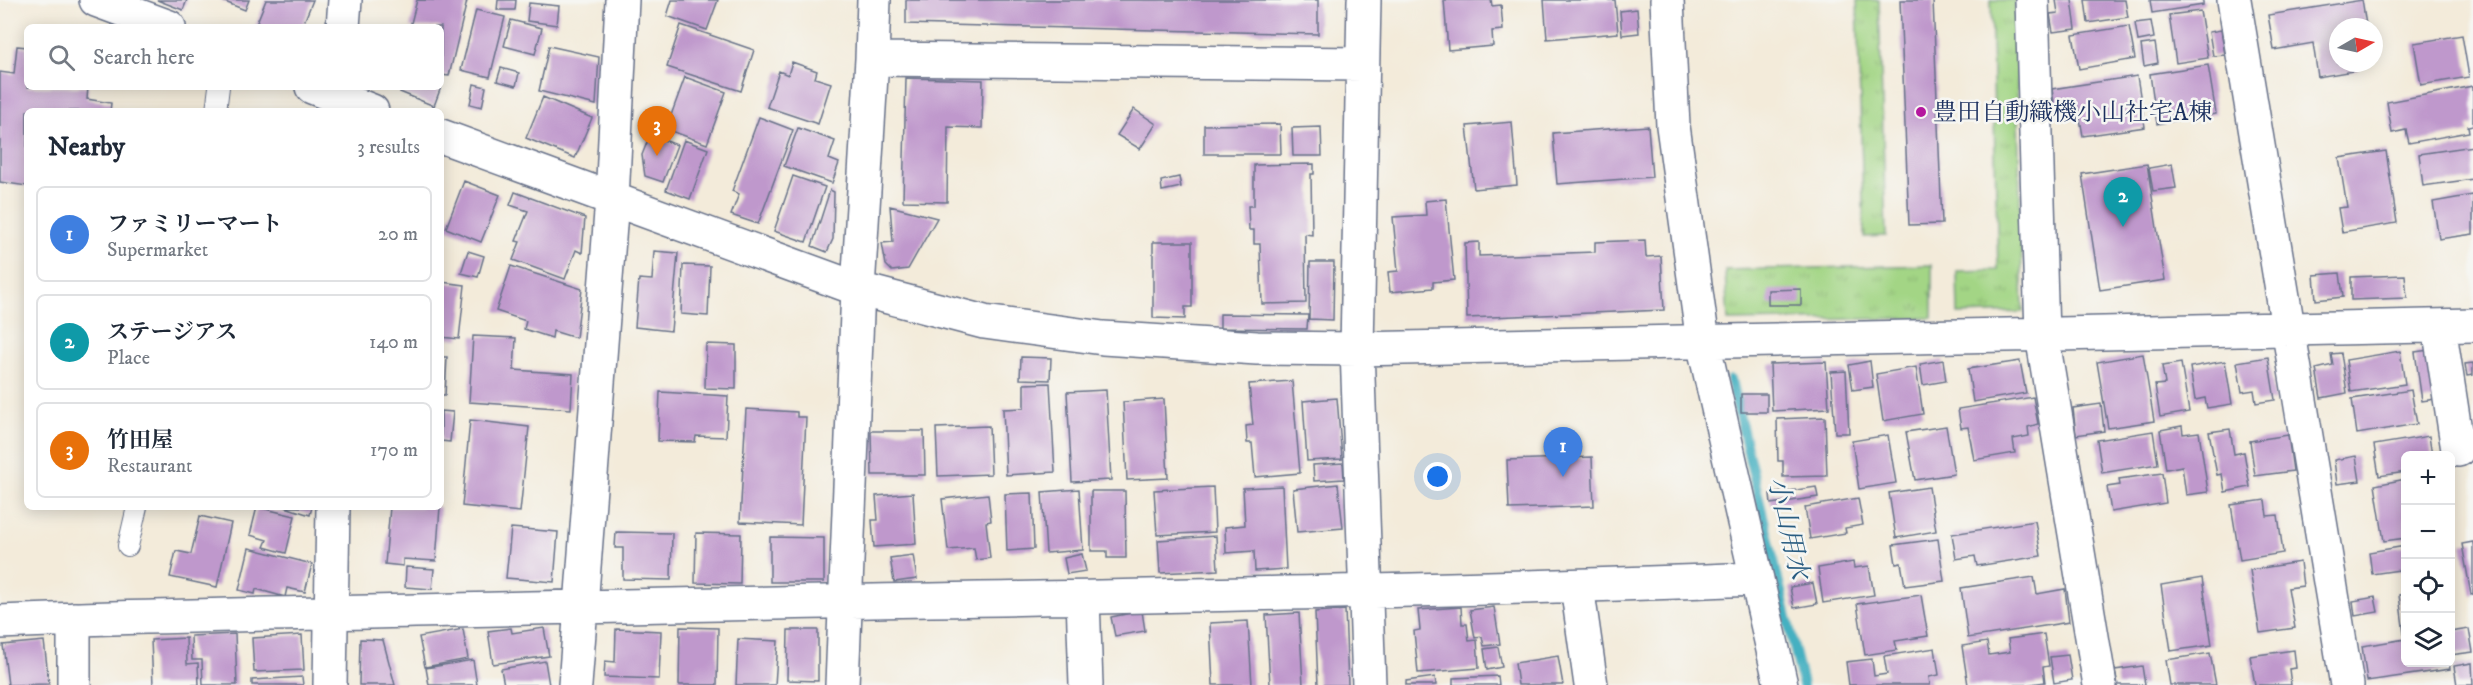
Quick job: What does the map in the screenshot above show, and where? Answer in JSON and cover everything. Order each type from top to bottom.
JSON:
[{"type":"street","points":[[96,0],[161,24]]},
{"type":"street","points":[[343,24],[345,0]]},
{"type":"street","points":[[575,685],[612,199],[622,0]]},
{"type":"street","points":[[842,685],[858,289],[874,0]]},
{"type":"street","points":[[1364,0],[1357,350],[1369,685]]},
{"type":"street","points":[[1667,0],[1673,126],[1703,342],[1781,685]]},
{"type":"street","points":[[2032,0],[2042,334],[2100,685]]},
{"type":"street","points":[[2234,0],[2347,685]]},
{"type":"street","points":[[872,59],[1362,64]]},
{"type":"street","points":[[331,96],[364,108]]},
{"type":"street","points":[[444,137],[858,289],[984,322],[1103,338],[1257,348],[1357,350],[2473,325]]},
{"type":"street","points":[[2439,326],[2458,450]]},
{"type":"street","points":[[330,685],[333,510]]},
{"type":"street","points":[[0,622],[582,606],[1083,598],[1576,586],[1757,579]]},
{"type":"street","points":[[1576,586],[1591,685]]},
{"type":"street","points":[[1083,598],[1086,685]]},
{"type":"street","points":[[74,619],[74,685]]},
{"type":"lane","points":[[216,108],[219,90]]},
{"type":"lane","points":[[128,546],[136,510]]},
{"type":"green space","points":[[1857,0],[1879,0],[1886,236],[1864,237]]},
{"type":"green space","points":[[1991,0],[2015,0],[2023,312],[1958,314],[1957,271],[1998,270]]},
{"type":"green space","points":[[1932,265],[1932,318],[1728,321],[1725,270]]},
{"type":"building","points":[[157,0],[187,0],[183,10]]},
{"type":"building","points":[[220,0],[249,0],[245,10]]},
{"type":"building","points":[[266,0],[313,0],[303,24],[256,24]]},
{"type":"building","points":[[417,0],[467,1],[449,76],[444,75],[444,24],[411,24]]},
{"type":"building","points":[[498,0],[516,0],[515,10],[497,10]]},
{"type":"building","points":[[672,0],[718,0],[707,30],[667,16]]},
{"type":"building","points":[[906,0],[1318,0],[1318,34],[906,24]]},
{"type":"building","points":[[1444,0],[1491,0],[1492,6],[1501,5],[1503,30],[1492,31],[1493,46],[1448,50]]},
{"type":"building","points":[[1544,0],[1615,0],[1618,33],[1547,39]]},
{"type":"building","name":"豊田自動織機小山社宅A棟","points":[[1900,0],[1933,0],[1942,224],[1909,225]]},
{"type":"building","points":[[2056,0],[2072,0],[2076,29],[2053,32],[2050,14],[2058,13]]},
{"type":"building","points":[[2085,0],[2125,0],[2128,17],[2088,23]]},
{"type":"building","points":[[2150,0],[2203,0],[2203,5],[2152,13]]},
{"type":"building","points":[[2362,0],[2365,18],[2329,18],[2329,72],[2347,72],[2318,77],[2313,43],[2274,50],[2268,15]]},
{"type":"building","points":[[529,3],[559,6],[557,25],[527,21]]},
{"type":"building","points":[[1637,9],[1639,33],[1622,35],[1620,11]]},
{"type":"building","points":[[476,10],[505,17],[490,77],[461,70]]},
{"type":"building","points":[[2200,11],[2208,58],[2176,63],[2169,15]]},
{"type":"building","points":[[511,20],[542,28],[535,54],[504,46]]},
{"type":"building","points":[[2151,21],[2154,38],[2138,41],[2135,23]]},
{"type":"building","points":[[681,25],[754,50],[741,91],[667,67]]},
{"type":"building","points":[[2129,26],[2135,59],[2079,69],[2073,35]]},
{"type":"building","points":[[2221,30],[2225,55],[2213,56],[2209,32]]},
{"type":"building","points":[[2462,35],[2469,77],[2421,85],[2414,43]]},
{"type":"building","points":[[2155,43],[2158,63],[2144,66],[2141,45]]},
{"type":"building","points":[[17,46],[24,47],[24,90],[88,90],[87,99],[111,103],[110,108],[24,108],[24,186],[0,182],[0,72],[14,74]]},
{"type":"building","points":[[549,46],[599,57],[596,105],[539,91]]},
{"type":"building","points":[[792,62],[817,71],[815,78],[831,83],[818,124],[767,107],[779,71],[788,75]]},
{"type":"building","points":[[2208,65],[2216,114],[2157,124],[2150,74]]},
{"type":"building","points":[[501,68],[519,73],[516,86],[497,81]]},
{"type":"building","points":[[2137,76],[2145,127],[2083,136],[2078,107],[2055,110],[2052,89]]},
{"type":"building","points":[[685,77],[726,92],[707,144],[666,129]]},
{"type":"building","points":[[906,78],[983,80],[982,128],[948,127],[947,202],[903,201]]},
{"type":"building","points":[[474,84],[486,87],[482,107],[470,104]]},
{"type":"building","points":[[2473,86],[2473,125],[2468,126],[2469,132],[2409,143],[2406,130],[2392,133],[2387,102]]},
{"type":"building","points":[[401,90],[440,90],[434,106],[400,92]]},
{"type":"building","points":[[543,97],[592,118],[575,158],[526,138]]},
{"type":"building","points":[[1134,109],[1156,124],[1140,149],[1117,135]]},
{"type":"building","points":[[759,117],[793,130],[758,224],[731,215],[739,194],[732,191]]},
{"type":"building","points":[[1512,122],[1517,185],[1474,189],[1467,126]]},
{"type":"building","points":[[1280,124],[1281,154],[1204,154],[1204,125]]},
{"type":"building","points":[[1648,126],[1652,177],[1557,184],[1553,133]]},
{"type":"building","points":[[1321,127],[1322,156],[1293,156],[1292,128]]},
{"type":"building","points":[[798,128],[835,141],[829,159],[839,163],[832,183],[784,166]]},
{"type":"building","points":[[650,135],[677,145],[663,182],[645,176],[642,155]]},
{"type":"building","points":[[684,140],[708,149],[690,199],[666,190]]},
{"type":"building","points":[[2473,146],[2473,179],[2423,186],[2419,154]]},
{"type":"building","points":[[2386,151],[2397,223],[2342,232],[2338,208],[2347,207],[2339,158]]},
{"type":"building","points":[[1314,164],[1314,174],[1311,174],[1312,235],[1305,234],[1306,303],[1262,304],[1260,244],[1254,244],[1254,230],[1249,230],[1248,206],[1254,206],[1254,165]]},
{"type":"building","points":[[2147,164],[2165,280],[2100,290],[2082,174]]},
{"type":"building","points":[[2172,164],[2176,188],[2153,191],[2149,168]]},
{"type":"building","points":[[793,176],[825,187],[806,242],[774,231]]},
{"type":"building","points":[[1179,177],[1181,187],[1162,191],[1161,181]]},
{"type":"building","points":[[464,181],[500,195],[481,242],[446,228]]},
{"type":"building","points":[[830,190],[834,192],[833,239],[827,252],[812,246]]},
{"type":"building","points":[[515,192],[585,218],[582,253],[576,250],[565,279],[513,260],[520,242],[516,241],[528,211],[510,205]]},
{"type":"building","points":[[2473,195],[2473,234],[2439,239],[2433,202]]},
{"type":"building","points":[[1446,199],[1454,280],[1433,282],[1433,288],[1390,292],[1388,272],[1398,271],[1393,217],[1426,215],[1425,201]]},
{"type":"building","points":[[890,206],[937,218],[908,269],[892,271],[886,265],[882,243],[893,242]]},
{"type":"building","points":[[1645,240],[1646,257],[1661,256],[1664,310],[1467,318],[1465,243],[1479,242],[1479,256],[1595,252],[1595,242]]},
{"type":"building","points":[[1153,242],[1192,242],[1192,307],[1185,307],[1185,319],[1153,318]]},
{"type":"building","points":[[468,251],[484,256],[478,277],[461,273]]},
{"type":"building","points":[[654,251],[678,253],[671,331],[635,327],[639,279],[652,280]]},
{"type":"building","points":[[1310,262],[1334,262],[1333,320],[1309,319]]},
{"type":"building","points":[[683,265],[710,266],[708,316],[681,314]]},
{"type":"building","points":[[511,266],[582,289],[576,338],[553,331],[552,338],[524,329],[526,321],[496,311]]},
{"type":"building","points":[[2340,273],[2343,297],[2316,300],[2314,275]]},
{"type":"building","points":[[2405,275],[2407,298],[2351,300],[2351,277]]},
{"type":"building","points":[[444,282],[465,285],[459,339],[444,337]]},
{"type":"building","points":[[1801,289],[1801,305],[1768,305],[1768,290]]},
{"type":"building","points":[[1220,314],[1308,315],[1307,329],[1220,328]]},
{"type":"building","points":[[473,336],[516,338],[514,370],[573,374],[571,409],[469,402]]},
{"type":"building","points":[[706,344],[736,345],[736,389],[705,388]]},
{"type":"building","points":[[2429,350],[2435,399],[2422,401],[2415,352]]},
{"type":"building","points":[[2400,351],[2405,384],[2351,392],[2346,360]]},
{"type":"building","points":[[2341,353],[2347,393],[2321,398],[2316,369],[2333,365],[2331,354]]},
{"type":"building","points":[[2143,354],[2154,421],[2108,428],[2097,362]]},
{"type":"building","points":[[444,357],[447,357],[445,395]]},
{"type":"building","points":[[1021,357],[1051,358],[1050,380],[1020,379]]},
{"type":"building","points":[[2268,357],[2275,400],[2256,403],[2254,390],[2242,392],[2237,362]]},
{"type":"building","points":[[1943,360],[1946,381],[1923,385],[1920,364]]},
{"type":"building","points":[[1870,361],[1873,387],[1853,390],[1849,365]]},
{"type":"building","points":[[2020,361],[2026,393],[1973,402],[1968,369]]},
{"type":"building","points":[[2225,361],[2232,404],[2207,408],[2205,398],[2195,400],[2190,367]]},
{"type":"building","points":[[1826,362],[1829,408],[1772,411],[1770,364]]},
{"type":"building","points":[[2181,363],[2189,412],[2160,417],[2155,385],[2165,384],[2162,366]]},
{"type":"building","points":[[2473,363],[2473,375],[2467,376],[2465,364]]},
{"type":"building","points":[[1916,367],[1923,414],[1883,421],[1876,374]]},
{"type":"building","points":[[1846,371],[1849,433],[1835,433],[1831,372]]},
{"type":"building","points":[[1292,381],[1300,473],[1255,477],[1252,443],[1247,443],[1246,426],[1253,425],[1249,384]]},
{"type":"building","points":[[1050,383],[1055,472],[1006,475],[1003,409],[1024,408],[1024,384]]},
{"type":"building","points":[[1106,390],[1111,480],[1072,482],[1067,392]]},
{"type":"building","points":[[2411,390],[2417,424],[2357,434],[2352,399]]},
{"type":"building","points":[[660,392],[728,396],[726,437],[696,436],[695,442],[658,441]]},
{"type":"building","points":[[1741,394],[1767,394],[1767,412],[1741,412]]},
{"type":"building","points":[[2033,397],[2038,424],[2028,427],[2029,436],[2013,439],[2015,453],[1974,460],[1968,427],[1961,428],[1958,409]]},
{"type":"building","points":[[1337,398],[1342,459],[1307,461],[1303,401]]},
{"type":"building","points":[[1164,399],[1168,478],[1127,480],[1123,402]]},
{"type":"building","points":[[2101,404],[2104,431],[2076,435],[2073,408]]},
{"type":"building","points":[[746,409],[797,412],[797,417],[806,417],[801,525],[740,522]]},
{"type":"building","points":[[444,411],[453,412],[450,442],[444,441]]},
{"type":"building","points":[[1825,417],[1827,476],[1783,477],[1783,461],[1778,461],[1777,419]]},
{"type":"building","points":[[470,420],[529,427],[520,512],[462,506]]},
{"type":"building","points":[[989,426],[991,474],[938,476],[936,428]]},
{"type":"building","points":[[1946,426],[1954,474],[1915,480],[1906,432]]},
{"type":"building","points":[[2182,426],[2183,434],[2199,432],[2208,492],[2186,495],[2182,466],[2166,469],[2160,430]]},
{"type":"building","points":[[2230,429],[2234,454],[2244,452],[2250,487],[2225,492],[2222,474],[2217,475],[2209,432]]},
{"type":"building","points":[[871,431],[924,431],[925,475],[872,475]]},
{"type":"building","points":[[2153,431],[2158,464],[2102,473],[2097,440]]},
{"type":"building","points":[[1888,435],[1896,483],[1859,489],[1852,441]]},
{"type":"building","points":[[2288,435],[2293,471],[2255,476],[2250,441]]},
{"type":"building","points":[[2429,436],[2431,451],[2401,451],[2401,473],[2379,476],[2374,445]]},
{"type":"building","points":[[2356,456],[2360,481],[2337,484],[2334,460]]},
{"type":"building","points":[[1592,457],[1594,506],[1509,509],[1507,460]]},
{"type":"building","points":[[1343,463],[1344,479],[1314,481],[1313,465]]},
{"type":"building","points":[[2162,473],[2166,503],[2111,512],[2107,487],[2120,485],[2119,479]]},
{"type":"building","points":[[2401,480],[2401,539],[2384,541],[2375,485]]},
{"type":"building","points":[[1338,484],[1343,528],[1297,532],[1293,489]]},
{"type":"building","points":[[1282,486],[1286,569],[1255,571],[1254,551],[1226,553],[1225,527],[1245,525],[1243,488]]},
{"type":"building","points":[[1213,487],[1215,532],[1157,535],[1154,490]]},
{"type":"building","points":[[1816,487],[1818,497],[1771,504],[1770,494]]},
{"type":"building","points":[[1929,487],[1936,531],[1896,538],[1889,493]]},
{"type":"building","points":[[1079,489],[1083,550],[1046,553],[1042,492]]},
{"type":"building","points":[[1091,491],[1125,491],[1126,558],[1107,558],[1107,551],[1091,551]]},
{"type":"building","points":[[913,493],[916,544],[874,547],[872,520],[878,520],[876,496]]},
{"type":"building","points":[[1032,493],[1034,549],[1007,551],[1005,494]]},
{"type":"building","points":[[988,494],[991,521],[986,522],[990,558],[976,560],[974,548],[948,550],[942,499]]},
{"type":"building","points":[[1858,498],[1863,525],[1845,528],[1846,533],[1810,539],[1805,507]]},
{"type":"building","points":[[2265,500],[2267,516],[2278,515],[2283,553],[2240,560],[2231,505]]},
{"type":"building","points":[[256,510],[270,510],[295,516],[286,553],[264,547],[267,540],[250,535]]},
{"type":"building","points":[[294,510],[311,510],[310,515]]},
{"type":"building","points":[[390,510],[440,510],[436,561],[403,559],[403,566],[385,564]]},
{"type":"building","points":[[200,516],[231,523],[217,587],[170,577],[176,551],[191,554]]},
{"type":"building","points":[[2035,521],[2041,556],[1977,566],[1975,556],[1956,559],[1952,534]]},
{"type":"building","points":[[511,528],[558,532],[554,582],[506,578]]},
{"type":"building","points":[[616,532],[672,533],[671,580],[623,579],[623,548],[615,548]]},
{"type":"building","points":[[696,533],[741,534],[740,584],[695,583]]},
{"type":"building","points":[[1216,536],[1218,570],[1160,573],[1158,540]]},
{"type":"building","points":[[770,537],[824,538],[824,582],[770,582]]},
{"type":"building","points":[[1938,539],[1944,581],[1905,586],[1901,563],[1896,564],[1893,545]]},
{"type":"building","points":[[2473,542],[2473,594],[2471,595],[2462,544]]},
{"type":"building","points":[[2401,547],[2401,570],[2372,574],[2369,552]]},
{"type":"building","points":[[249,548],[312,564],[305,592],[287,588],[285,597],[256,589],[255,594],[239,590]]},
{"type":"building","points":[[1082,554],[1086,571],[1067,574],[1064,558]]},
{"type":"building","points":[[913,555],[917,579],[894,582],[890,558]]},
{"type":"building","points":[[1853,562],[1854,568],[1869,566],[1874,595],[1823,603],[1818,568]]},
{"type":"building","points":[[2300,562],[2303,586],[2288,588],[2295,628],[2260,633],[2250,570]]},
{"type":"building","points":[[406,567],[434,569],[432,589],[405,587]]},
{"type":"building","points":[[2034,577],[2037,594],[2065,589],[2069,622],[1968,638],[1961,588]]},
{"type":"building","points":[[2202,578],[2212,645],[2171,651],[2161,585]]},
{"type":"building","points":[[1813,583],[1817,604],[1794,608],[1790,587]]},
{"type":"building","points":[[1921,595],[1928,636],[1895,641],[1897,650],[1865,655],[1857,604]]},
{"type":"building","points":[[2375,597],[2378,612],[2355,616],[2353,601]]},
{"type":"building","points":[[1461,607],[1462,624],[1467,624],[1469,641],[1477,640],[1479,668],[1418,673],[1414,631],[1420,630],[1418,610]]},
{"type":"building","points":[[1494,607],[1500,644],[1484,646],[1482,637],[1475,638],[1470,610]]},
{"type":"building","points":[[1345,610],[1348,685],[1318,685],[1315,612]]},
{"type":"building","points":[[1142,611],[1145,631],[1115,636],[1111,617]]},
{"type":"building","points":[[1299,613],[1303,685],[1270,685],[1266,615]]},
{"type":"building","points":[[1248,621],[1252,685],[1213,685],[1210,623]]},
{"type":"building","points":[[680,627],[718,628],[717,685],[679,685]]},
{"type":"building","points":[[511,628],[512,633],[544,628],[549,656],[493,664],[488,631]]},
{"type":"building","points":[[463,629],[468,659],[425,667],[419,637]]},
{"type":"building","points":[[616,629],[661,631],[659,679],[604,677],[605,661],[615,662]]},
{"type":"building","points":[[2469,629],[2473,652],[2455,654],[2455,631]]},
{"type":"building","points":[[788,630],[818,630],[818,681],[787,680]]},
{"type":"building","points":[[235,634],[237,685],[203,685],[202,660],[192,660],[191,636]]},
{"type":"building","points":[[2044,634],[2049,666],[2043,667],[2045,682],[2026,685],[1968,685],[1962,646],[1987,642],[1989,655],[2010,652],[2008,639]]},
{"type":"building","points":[[302,635],[304,670],[254,672],[252,638]]},
{"type":"building","points":[[186,638],[187,664],[198,663],[199,685],[153,685],[151,640]]},
{"type":"building","points":[[360,639],[383,640],[395,685],[359,685]]},
{"type":"building","points":[[738,639],[778,641],[775,685],[736,685]]},
{"type":"building","points":[[2401,640],[2401,667],[2450,667],[2450,669],[2367,681],[2362,646]]},
{"type":"building","points":[[44,641],[49,684],[8,685],[3,645]]},
{"type":"building","points":[[1498,647],[1502,667],[1487,670],[1484,649]]},
{"type":"building","points":[[1935,648],[1939,675],[1929,677],[1930,685],[1849,685],[1846,662],[1872,659],[1874,676],[1887,674],[1884,656]]},
{"type":"building","points":[[2294,650],[2296,668],[2289,669],[2291,685],[2255,685],[2250,656]]},
{"type":"building","points":[[2210,653],[2216,685],[2170,685],[2166,660]]},
{"type":"building","points":[[2068,655],[2072,680],[2054,683],[2050,657]]},
{"type":"building","points":[[1558,656],[1563,685],[1518,685],[1515,663]]},
{"type":"building","points":[[473,660],[477,685],[429,685],[426,668]]},
{"type":"building","points":[[545,661],[549,685],[504,685],[501,669]]},
{"type":"building","points":[[2472,663],[2473,685],[2457,685],[2455,666]]},
{"type":"building","points":[[2142,666],[2145,685],[2118,685],[2115,670]]},
{"type":"building","points":[[1498,676],[1499,685],[1453,685],[1453,678]]},
{"type":"building","points":[[302,677],[303,685],[252,685],[252,680]]},
{"type":"building","points":[[1435,677],[1436,685],[1406,685],[1406,681]]},
{"type":"waterway","name":"小山用水","points":[[1731,380],[1803,685]]},
{"type":"place","name":"豊田自動織機小山社宅A棟","points":[[1921,112]]},
{"type":"place","name":"竹田屋","points":[[657,156]]},
{"type":"place","name":"ステージアス","points":[[2123,227]]},
{"type":"place","name":"ファミリーマート","points":[[1563,477]]}]
